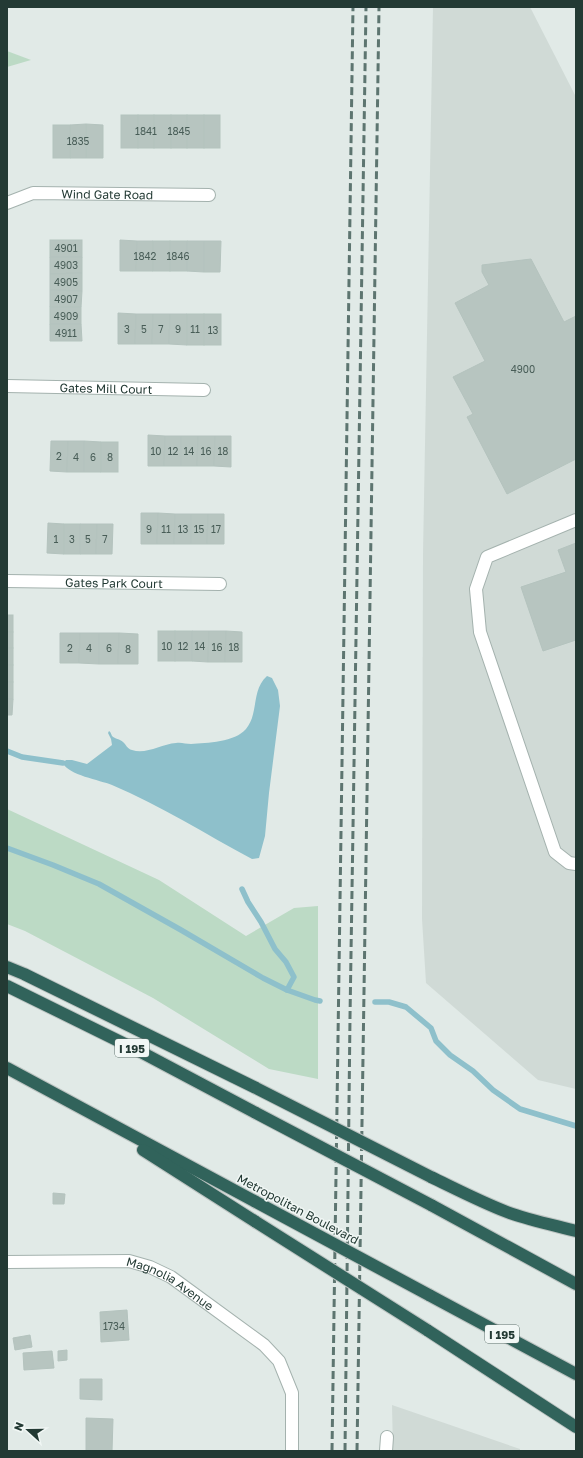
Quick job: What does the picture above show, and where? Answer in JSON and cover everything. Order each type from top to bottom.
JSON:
[{"type":"highway","points":[[7,967],[256,1088],[476,1199],[509,1212],[576,1231]]},
{"type":"highway","name":"I 195","points":[[7,986],[139,1051],[431,1205],[576,1284]]},
{"type":"highway","name":"Metropolitan Boulevard","points":[[7,1068],[576,1374]]},
{"type":"highway","points":[[61,1098],[427,1330],[576,1427]]},
{"type":"street","name":"Wind Gate Road","points":[[7,203],[33,193],[209,194]]},
{"type":"street","name":"Gates Mill Court","points":[[7,386],[204,390]]},
{"type":"street","points":[[576,520],[487,557],[476,589],[480,632],[555,852],[569,863],[576,864]]},
{"type":"street","name":"Gates Park Court","points":[[7,581],[220,584]]},
{"type":"street","name":"Magnolia Avenue","points":[[7,1262],[129,1261],[150,1267],[171,1277],[264,1345],[279,1361],[292,1393],[292,1451]]},
{"type":"street","points":[[386,1451],[387,1437]]},
{"type":"shaded area","points":[[433,7],[530,7],[576,97],[576,1089],[538,1080],[426,983],[422,919],[423,554]]},
{"type":"shaded area","points":[[392,1405],[520,1449],[520,1451],[393,1451]]},
{"type":"green space","points":[[7,51],[31,60],[7,67]]},
{"type":"green space","points":[[7,809],[159,880],[246,936],[294,908],[318,906],[318,1079],[269,1069],[153,998],[25,931],[7,924]]},
{"type":"water","points":[[267,676],[272,678],[278,690],[280,706],[265,836],[259,858],[252,859],[148,802],[112,785],[71,771],[63,763],[66,760],[72,760],[87,764],[112,745],[108,733],[109,731],[111,732],[112,736],[122,741],[129,749],[137,751],[148,750],[170,744],[213,742],[235,737],[246,729],[250,723],[259,688]]},
{"type":"building","points":[[121,115],[138,115],[138,148],[121,148]]},
{"type":"building","points":[[138,115],[154,115],[154,148],[138,148]]},
{"type":"building","points":[[154,115],[171,115],[171,148],[154,148]]},
{"type":"building","points":[[171,115],[187,115],[187,148],[171,148]]},
{"type":"building","points":[[187,115],[204,115],[204,148],[187,148]]},
{"type":"building","points":[[204,115],[220,115],[220,148],[204,148]]},
{"type":"building","points":[[86,124],[103,125],[103,158],[86,158]]},
{"type":"building","points":[[86,124],[86,158],[70,158],[70,125]]},
{"type":"building","points":[[53,125],[70,125],[70,158],[53,158]]},
{"type":"building","points":[[50,240],[82,240],[82,257],[50,257]]},
{"type":"building","points":[[120,240],[137,241],[136,271],[120,271]]},
{"type":"building","points":[[137,241],[153,241],[153,271],[136,271]]},
{"type":"building","points":[[153,241],[170,241],[170,271],[153,271]]},
{"type":"building","points":[[170,241],[187,241],[187,271],[170,271]]},
{"type":"building","points":[[187,241],[204,241],[204,272],[187,271]]},
{"type":"building","points":[[204,241],[221,241],[220,272],[204,272]]},
{"type":"building","points":[[50,257],[82,257],[82,273],[50,274]]},
{"type":"building","points":[[531,259],[564,322],[576,316],[576,459],[507,494],[467,417],[473,414],[453,377],[485,361],[455,303],[489,285],[482,272],[482,265]]},
{"type":"building","points":[[82,273],[82,291],[50,290],[50,274]]},
{"type":"building","points":[[50,290],[82,291],[81,307],[50,307]]},
{"type":"building","points":[[50,307],[81,307],[81,324],[50,324]]},
{"type":"building","points":[[118,313],[136,314],[135,344],[118,344]]},
{"type":"building","points":[[136,314],[153,314],[152,344],[135,344]]},
{"type":"building","points":[[153,314],[170,314],[169,344],[152,344]]},
{"type":"building","points":[[170,314],[187,314],[187,345],[169,344]]},
{"type":"building","points":[[187,314],[204,314],[204,345],[187,345]]},
{"type":"building","points":[[204,314],[221,314],[221,345],[204,345]]},
{"type":"building","points":[[50,324],[81,324],[82,341],[50,341]]},
{"type":"building","points":[[148,435],[165,436],[164,466],[148,466]]},
{"type":"building","points":[[165,436],[181,436],[181,466],[164,466]]},
{"type":"building","points":[[181,436],[198,436],[197,466],[181,466]]},
{"type":"building","points":[[198,436],[215,436],[214,466],[197,466]]},
{"type":"building","points":[[215,436],[231,436],[231,467],[214,466]]},
{"type":"building","points":[[51,441],[68,441],[67,472],[50,471]]},
{"type":"building","points":[[68,441],[84,441],[84,472],[67,472]]},
{"type":"building","points":[[84,441],[101,442],[101,472],[84,472]]},
{"type":"building","points":[[101,442],[118,442],[118,472],[101,472]]},
{"type":"building","points":[[141,513],[158,513],[157,544],[141,544]]},
{"type":"building","points":[[158,513],[175,514],[174,544],[157,544]]},
{"type":"building","points":[[175,514],[191,514],[191,544],[174,544]]},
{"type":"building","points":[[191,514],[208,514],[207,544],[191,544]]},
{"type":"building","points":[[208,514],[224,514],[224,544],[207,544]]},
{"type":"building","points":[[48,523],[64,524],[64,554],[47,553]]},
{"type":"building","points":[[64,524],[80,524],[80,554],[64,554]]},
{"type":"building","points":[[80,524],[97,524],[96,554],[80,554]]},
{"type":"building","points":[[97,524],[113,524],[112,554],[96,554]]},
{"type":"building","points":[[576,543],[576,640],[543,651],[521,587],[566,572],[558,550]]},
{"type":"building","points":[[7,615],[13,615],[13,632],[7,632]]},
{"type":"building","points":[[158,631],[175,631],[175,661],[158,661]]},
{"type":"building","points":[[175,631],[192,631],[192,661],[175,661]]},
{"type":"building","points":[[192,631],[209,631],[208,662],[192,661]]},
{"type":"building","points":[[209,631],[226,631],[225,662],[208,662]]},
{"type":"building","points":[[226,631],[242,632],[242,662],[225,662]]},
{"type":"building","points":[[7,632],[13,632],[13,648],[7,648]]},
{"type":"building","points":[[60,633],[80,633],[79,663],[60,663]]},
{"type":"building","points":[[80,633],[99,633],[99,664],[79,663]]},
{"type":"building","points":[[99,633],[119,633],[118,664],[99,664]]},
{"type":"building","points":[[119,633],[138,634],[138,664],[118,664]]},
{"type":"building","points":[[7,648],[13,648],[13,665],[7,665]]},
{"type":"building","points":[[7,665],[13,665],[13,682],[7,682]]},
{"type":"building","points":[[7,682],[13,682],[13,699],[7,699]]},
{"type":"building","points":[[7,699],[13,699],[12,715],[7,715]]},
{"type":"building","points":[[53,1193],[65,1194],[64,1204],[53,1204]]},
{"type":"building","points":[[127,1310],[129,1340],[101,1342],[100,1312]]},
{"type":"building","points":[[30,1335],[32,1347],[15,1350],[13,1338]]},
{"type":"building","points":[[67,1350],[67,1360],[58,1361],[58,1351]]},
{"type":"building","points":[[52,1351],[54,1368],[24,1370],[23,1353]]},
{"type":"building","points":[[80,1379],[102,1379],[102,1400],[80,1399]]},
{"type":"building","points":[[86,1418],[113,1419],[112,1451],[86,1451]]},
{"type":"waterway","points":[[7,751],[22,757],[63,763]]},
{"type":"waterway","points":[[7,848],[99,884],[263,978],[287,990],[320,1001]]},
{"type":"waterway","points":[[242,889],[275,949],[286,962],[294,977],[287,990]]},
{"type":"waterway","points":[[375,1002],[389,1002],[406,1007],[431,1028],[436,1041],[450,1055],[473,1071],[493,1090],[520,1109],[576,1126]]},
{"type":"railway","points":[[332,1451],[353,7]]},
{"type":"railway","points":[[345,1451],[350,1017],[366,7]]},
{"type":"railway","points":[[357,1451],[379,7]]}]
